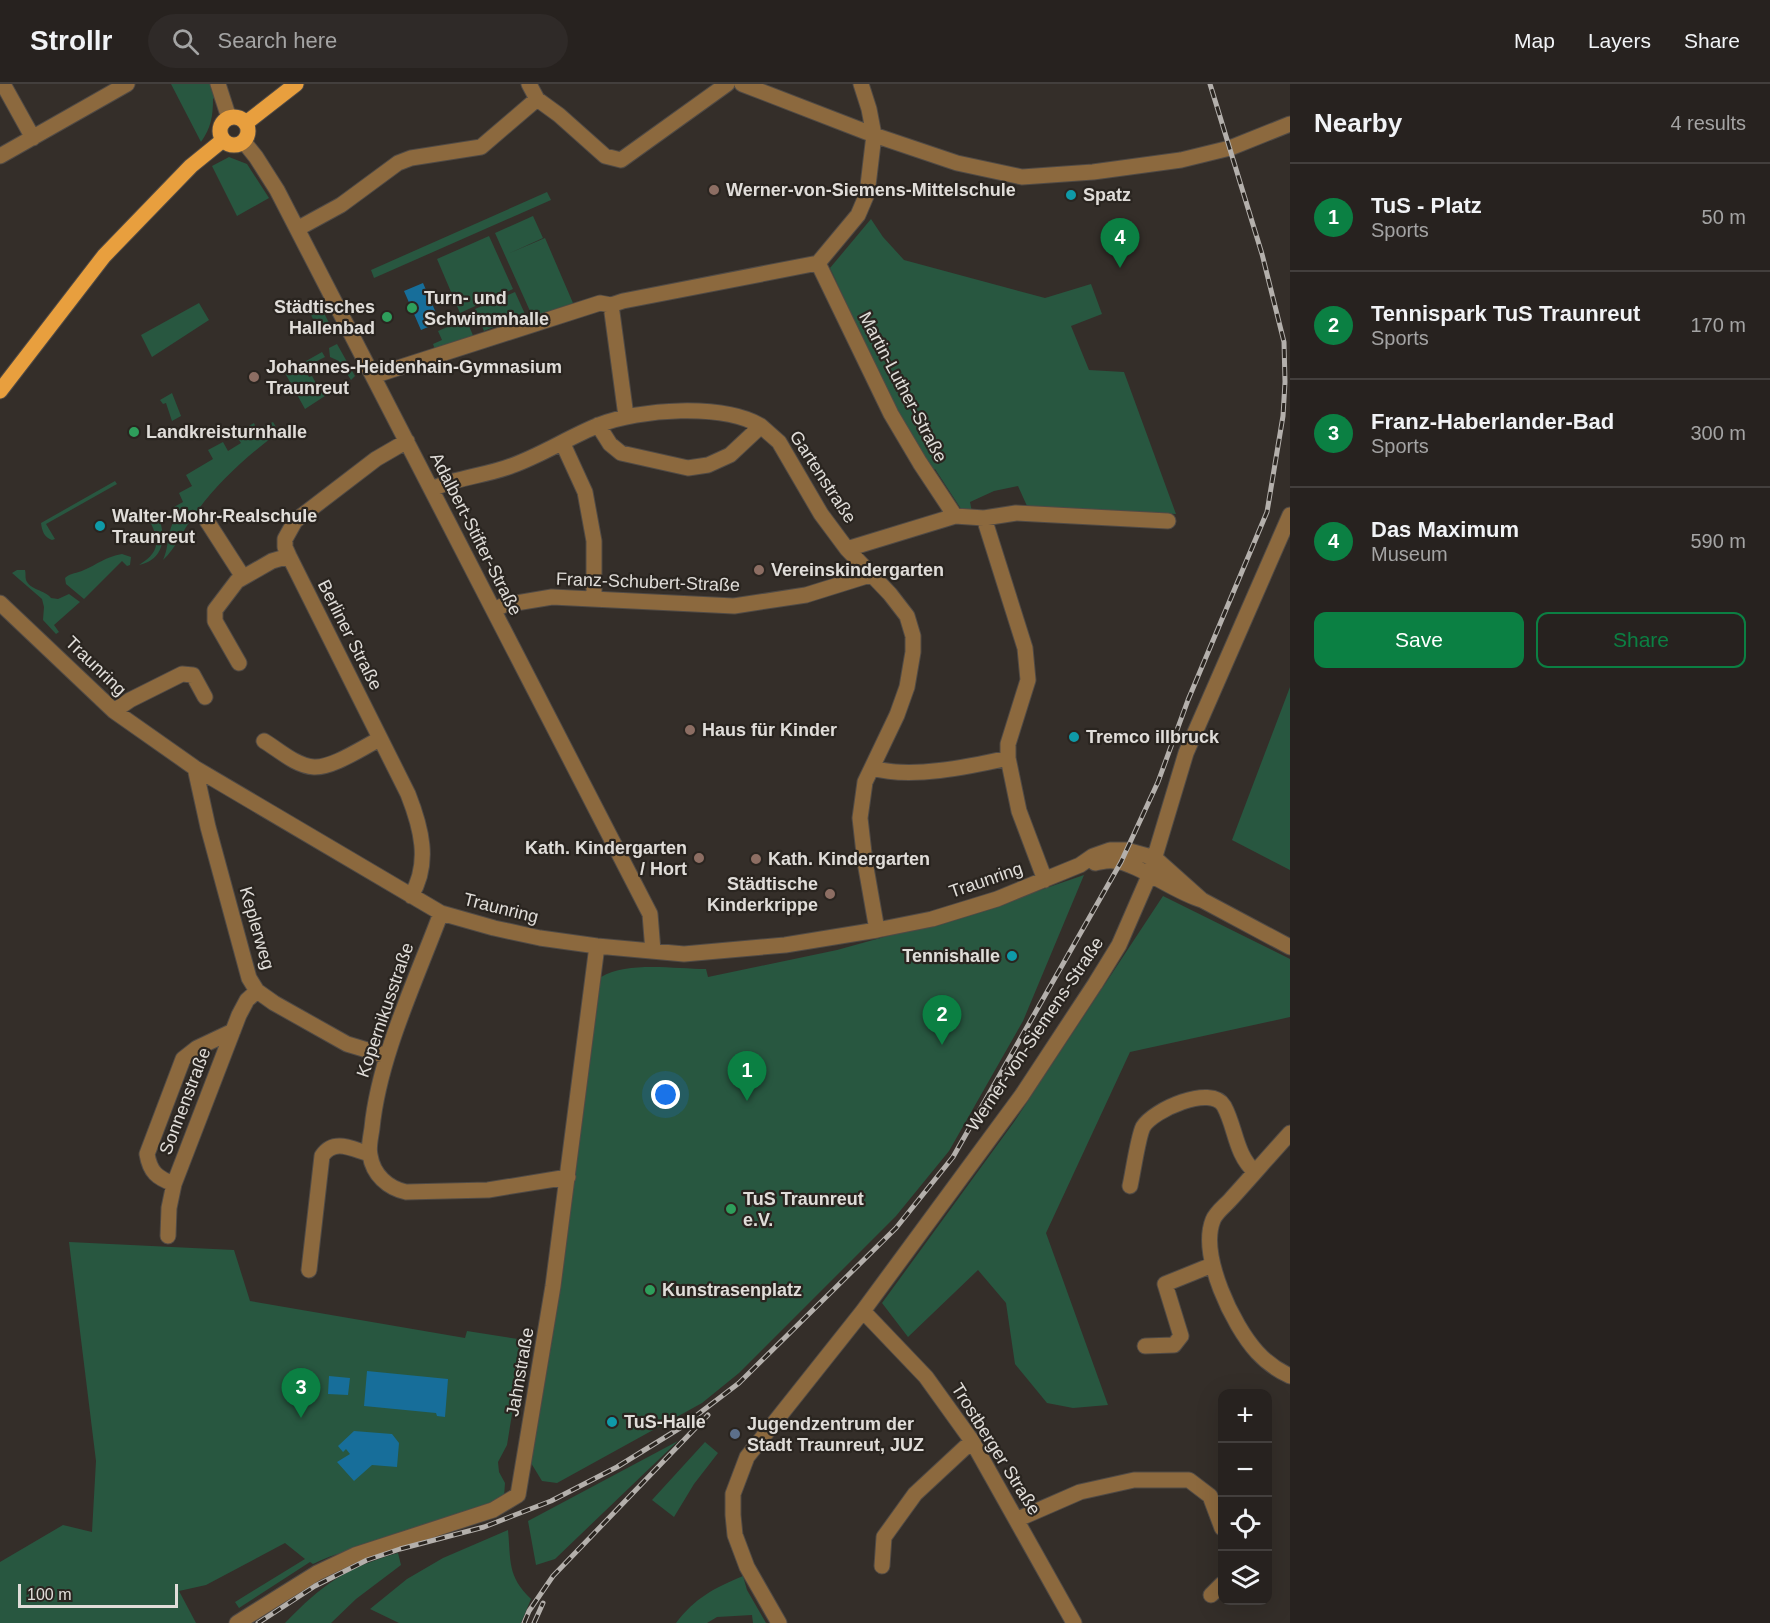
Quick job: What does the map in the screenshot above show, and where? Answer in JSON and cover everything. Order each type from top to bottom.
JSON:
[{"type":"main road","points":[[246,123],[296,84]]},
{"type":"main road","points":[[238,117],[246,123],[248,135],[244,142],[235,146],[223,140],[220,127],[229,118],[238,117]]},
{"type":"main road","points":[[0,391],[104,256],[191,166],[223,140]]},
{"type":"street","points":[[3,84],[33,138]]},
{"type":"street","points":[[0,156],[127,84]]},
{"type":"street","points":[[218,84],[229,118]]},
{"type":"street","points":[[529,84],[537,99],[559,115],[605,156],[621,160],[727,84]]},
{"type":"street","points":[[742,84],[874,135],[957,163],[1022,177],[1093,172],[1181,160],[1230,148],[1290,124]]},
{"type":"street","points":[[373,376],[600,303],[611,305],[818,263],[863,206],[874,135],[861,84]]},
{"type":"street","points":[[297,229],[341,205],[398,163],[411,158],[481,147],[537,99]]},
{"type":"street","name":"Adalbert-Stifter-Straße","points":[[244,142],[265,170],[297,229],[651,914],[653,951]]},
{"type":"street","name":"Martin-Luther-Straße","points":[[818,263],[891,414],[955,516]]},
{"type":"street","points":[[611,305],[626,416]]},
{"type":"street","name":"Gartenstraße","points":[[432,489],[444,483],[511,466],[563,444],[598,425],[626,416],[678,411],[720,413],[737,415],[761,426],[779,442],[821,514],[847,549],[955,516]]},
{"type":"street","points":[[598,425],[610,444],[621,453],[688,468],[708,465],[730,455],[761,426]]},
{"type":"street","points":[[239,663],[215,621],[215,610],[225,595],[243,577],[272,561],[288,556],[285,539],[295,521],[376,459],[407,441]]},
{"type":"street","points":[[563,444],[585,492],[594,541],[594,599]]},
{"type":"street","points":[[955,516],[984,518],[1016,513],[1168,521]]},
{"type":"street","name":"Werner-von-Siemens-Straße","points":[[779,1623],[747,1567],[735,1535],[733,1494],[747,1457],[863,1311],[1022,1095],[1119,945],[1149,876],[1186,753],[1290,515]]},
{"type":"street","points":[[984,518],[1025,648],[1028,680],[1008,744],[1008,758],[1019,811],[1045,880]]},
{"type":"street","points":[[207,521],[243,577]]},
{"type":"street","points":[[847,549],[908,616],[913,636],[913,652],[907,687],[897,715],[865,782],[860,818],[877,930]]},
{"type":"street","name":"Berliner Straße","points":[[288,556],[408,794],[421,831],[423,850],[421,872],[411,896]]},
{"type":"street","name":"Franz-Schubert-Straße","points":[[494,610],[504,605],[552,597],[734,606],[807,595],[870,575]]},
{"type":"street","name":"Traunring","points":[[0,603],[114,711],[195,768],[441,913],[540,938],[684,954],[785,945],[932,919],[997,899],[1080,865],[1094,855],[1110,850],[1126,850],[1155,858]]},
{"type":"street","points":[[114,711],[130,700],[182,674],[193,675],[205,697]]},
{"type":"street","points":[[264,741],[294,761],[315,767],[331,764],[380,739]]},
{"type":"street","points":[[872,768],[889,773],[964,768],[1008,758]]},
{"type":"street","name":"Keplerweg","points":[[195,768],[208,827],[249,978],[257,991],[347,1044],[387,1056]]},
{"type":"street","points":[[1155,858],[1202,900],[1290,947]]},
{"type":"street","name":"Traunring","points":[[1080,865],[1112,860],[1129,865],[1186,896],[1202,900]]},
{"type":"street","name":"Kopernikusstraße","points":[[369,1154],[374,1104],[387,1056],[441,913]]},
{"type":"street","name":"Jahnstraße","points":[[237,1623],[334,1564],[396,1540],[493,1510],[518,1495],[548,1325],[597,946]]},
{"type":"street","name":"Sonnenstraße","points":[[168,1236],[174,1184],[233,1031],[247,1000],[257,991]]},
{"type":"street","name":"Sonnenstraße","points":[[174,1184],[158,1177],[150,1168],[147,1154],[183,1059],[197,1048],[233,1031]]},
{"type":"street","points":[[1130,1186],[1143,1128],[1159,1112],[1203,1096],[1215,1098],[1223,1104],[1245,1163],[1255,1172]]},
{"type":"street","points":[[1290,1133],[1214,1218],[1210,1240],[1212,1265],[1223,1295],[1256,1351],[1275,1369],[1290,1376]]},
{"type":"street","points":[[309,1270],[322,1156],[327,1148],[333,1146],[369,1154],[385,1183],[406,1192],[488,1190],[568,1177]]},
{"type":"street","points":[[1145,1346],[1174,1345],[1181,1336],[1165,1284],[1212,1265]]},
{"type":"street","name":"Trostberger Straße","points":[[863,1311],[926,1377],[972,1442],[1018,1519],[1074,1623]]},
{"type":"street","points":[[882,1566],[884,1537],[915,1494],[972,1442]]},
{"type":"street","points":[[1018,1519],[1080,1492],[1134,1480],[1189,1480],[1210,1497],[1218,1518]]},
{"type":"street","points":[[1211,1595],[1218,1588]]},
{"type":"green space","points":[[171,84],[211,84],[215,97],[212,116],[201,142]]},
{"type":"green space","points":[[229,157],[247,164],[269,198],[237,216],[212,166]]},
{"type":"green space","points":[[547,192],[551,200],[374,278],[371,270]]},
{"type":"green space","points":[[533,216],[543,238],[510,253],[545,238],[573,303],[534,320],[495,233]]},
{"type":"green space","points":[[871,219],[883,237],[904,260],[1045,298],[1091,284],[1102,314],[1071,326],[1089,370],[1124,372],[1176,514],[1027,506],[1018,486],[994,491],[970,502],[972,512],[961,509],[935,469],[930,471],[905,430],[830,268]]},
{"type":"green space","points":[[489,236],[513,289],[460,313],[437,259]]},
{"type":"green space","points":[[515,292],[525,314],[484,331],[475,309]]},
{"type":"green space","points":[[199,303],[209,320],[152,357],[141,335]]},
{"type":"green space","points":[[321,307],[331,327],[320,333],[310,313]]},
{"type":"green space","points":[[466,319],[475,340],[436,352],[433,344],[442,340],[438,331]]},
{"type":"green space","points":[[337,344],[355,376],[351,380],[339,361],[330,357],[329,348]]},
{"type":"green space","points":[[322,352],[325,357],[307,366],[305,370],[317,385],[322,383],[328,394],[305,409],[285,373]]},
{"type":"green space","points":[[172,393],[181,416],[172,421],[166,403],[163,404],[160,400]]},
{"type":"green space","points":[[273,422],[279,432],[244,460],[213,491],[163,560],[173,523],[175,520],[188,520],[188,515],[178,515],[174,507],[183,502],[179,493],[192,486],[186,475],[213,459],[208,450],[223,442],[228,451],[241,443],[235,434],[254,423],[257,430]]},
{"type":"green space","points":[[115,481],[117,484],[46,524],[55,539],[49,539],[45,535],[41,523]]},
{"type":"green space","points":[[155,510],[163,535],[160,550],[148,562],[139,565],[152,554],[155,548],[156,536],[146,514]]},
{"type":"green space","points":[[122,554],[131,557],[130,565],[127,566],[122,561],[84,599],[66,584],[65,578],[70,575]]},
{"type":"green space","points":[[25,570],[28,583],[51,598],[58,599],[69,594],[80,602],[54,625],[59,632],[56,634],[43,620],[42,599],[12,573]]},
{"type":"green space","points":[[1290,687],[1290,870],[1232,840]]},
{"type":"green space","name":"TuS Traunreut e.V.","points":[[1084,875],[1023,1021],[949,1151],[896,1216],[739,1373],[702,1403],[557,1483],[542,1481],[531,1463],[553,1334],[601,977],[624,969],[652,967],[706,969],[708,977],[837,950],[989,908]]},
{"type":"green space","points":[[1163,896],[1290,959],[1290,1017],[1130,1052],[1046,1233],[1108,1405],[1073,1408],[1047,1403],[1015,1364],[1006,1303],[978,1270],[908,1337],[882,1303],[1014,1122]]},
{"type":"green space","points":[[69,1242],[234,1250],[250,1301],[465,1338],[467,1331],[524,1340],[507,1445],[498,1462],[499,1472],[505,1483],[504,1497],[429,1527],[338,1554],[313,1564],[310,1562],[239,1608],[235,1602],[305,1559],[285,1543],[206,1585],[179,1591],[196,1623],[0,1623],[0,1562],[63,1525],[92,1532],[96,1461]]},
{"type":"green space","points":[[678,1441],[555,1559],[536,1565],[528,1521]]},
{"type":"green space","points":[[705,1442],[718,1453],[694,1484],[674,1517],[652,1500]]},
{"type":"green space","points":[[508,1530],[510,1559],[514,1575],[523,1591],[531,1599],[521,1623],[399,1623],[370,1609],[407,1579],[443,1558]]},
{"type":"green space","points":[[398,1553],[401,1565],[356,1599],[331,1623],[285,1623],[311,1598],[336,1579],[363,1565]]},
{"type":"green space","points":[[743,1576],[747,1590],[766,1623],[753,1623],[752,1615],[717,1617],[707,1623],[676,1623],[690,1607],[706,1595]]},
{"type":"water","points":[[423,283],[440,322],[421,330],[404,291]]},
{"type":"water","points":[[367,1371],[448,1379],[445,1417],[437,1416],[436,1413],[364,1406]]},
{"type":"water","points":[[329,1376],[350,1378],[348,1395],[328,1394]]},
{"type":"water","points":[[354,1431],[392,1434],[399,1443],[397,1467],[372,1465],[354,1481],[337,1462],[350,1454],[346,1449],[343,1452],[338,1446]]},
{"type":"railway","points":[[258,1623],[315,1586],[367,1560],[484,1527],[551,1501],[617,1467],[680,1428],[739,1383],[896,1228],[953,1157],[1121,862],[1158,782],[1188,700],[1267,512],[1283,416],[1284,342],[1262,254],[1210,84]]},
{"type":"railway","points":[[524,1623],[529,1611],[553,1576],[708,1415]]},
{"type":"railway","points":[[534,1623],[543,1603]]},
{"type":"place","name":"Werner-von-Siemens-Mittelschule","points":[[714,190]]},
{"type":"place","name":"Spatz","points":[[1071,195]]},
{"type":"place","name":"Das Maximum","points":[[1120,268]]},
{"type":"place","name":"Turn- und Schwimmhalle","points":[[412,308]]},
{"type":"place","name":"Städtisches Hallenbad","points":[[387,317]]},
{"type":"place","name":"Johannes-Heidenhain-Gymnasium Traunreut","points":[[254,377]]},
{"type":"place","name":"Landkreisturnhalle","points":[[134,432]]},
{"type":"place","name":"Walter-Mohr-Realschule Traunreut","points":[[100,526]]},
{"type":"place","name":"Vereinskindergarten","points":[[759,570]]},
{"type":"place","name":"Haus für Kinder","points":[[690,730]]},
{"type":"place","name":"Tremco illbruck","points":[[1074,737]]},
{"type":"place","name":"Kath. Kindergarten / Hort","points":[[699,858]]},
{"type":"place","name":"Kath. Kindergarten","points":[[756,859]]},
{"type":"place","name":"Städtische Kinderkrippe","points":[[830,894]]},
{"type":"place","name":"Tennishalle","points":[[1012,956]]},
{"type":"place","name":"Tennispark TuS Traunreut","points":[[942,1045]]},
{"type":"place","name":"TuS - Platz","points":[[747,1101]]},
{"type":"place","name":"TuS Traunreut e.V.","points":[[731,1209]]},
{"type":"place","name":"Kunstrasenplatz","points":[[650,1290]]},
{"type":"place","name":"Franz-Haberlander-Bad","points":[[301,1418]]},
{"type":"place","name":"TuS-Halle","points":[[612,1422]]},
{"type":"place","name":"Jugendzentrum der Stadt Traunreut, JUZ","points":[[735,1434]]}]
